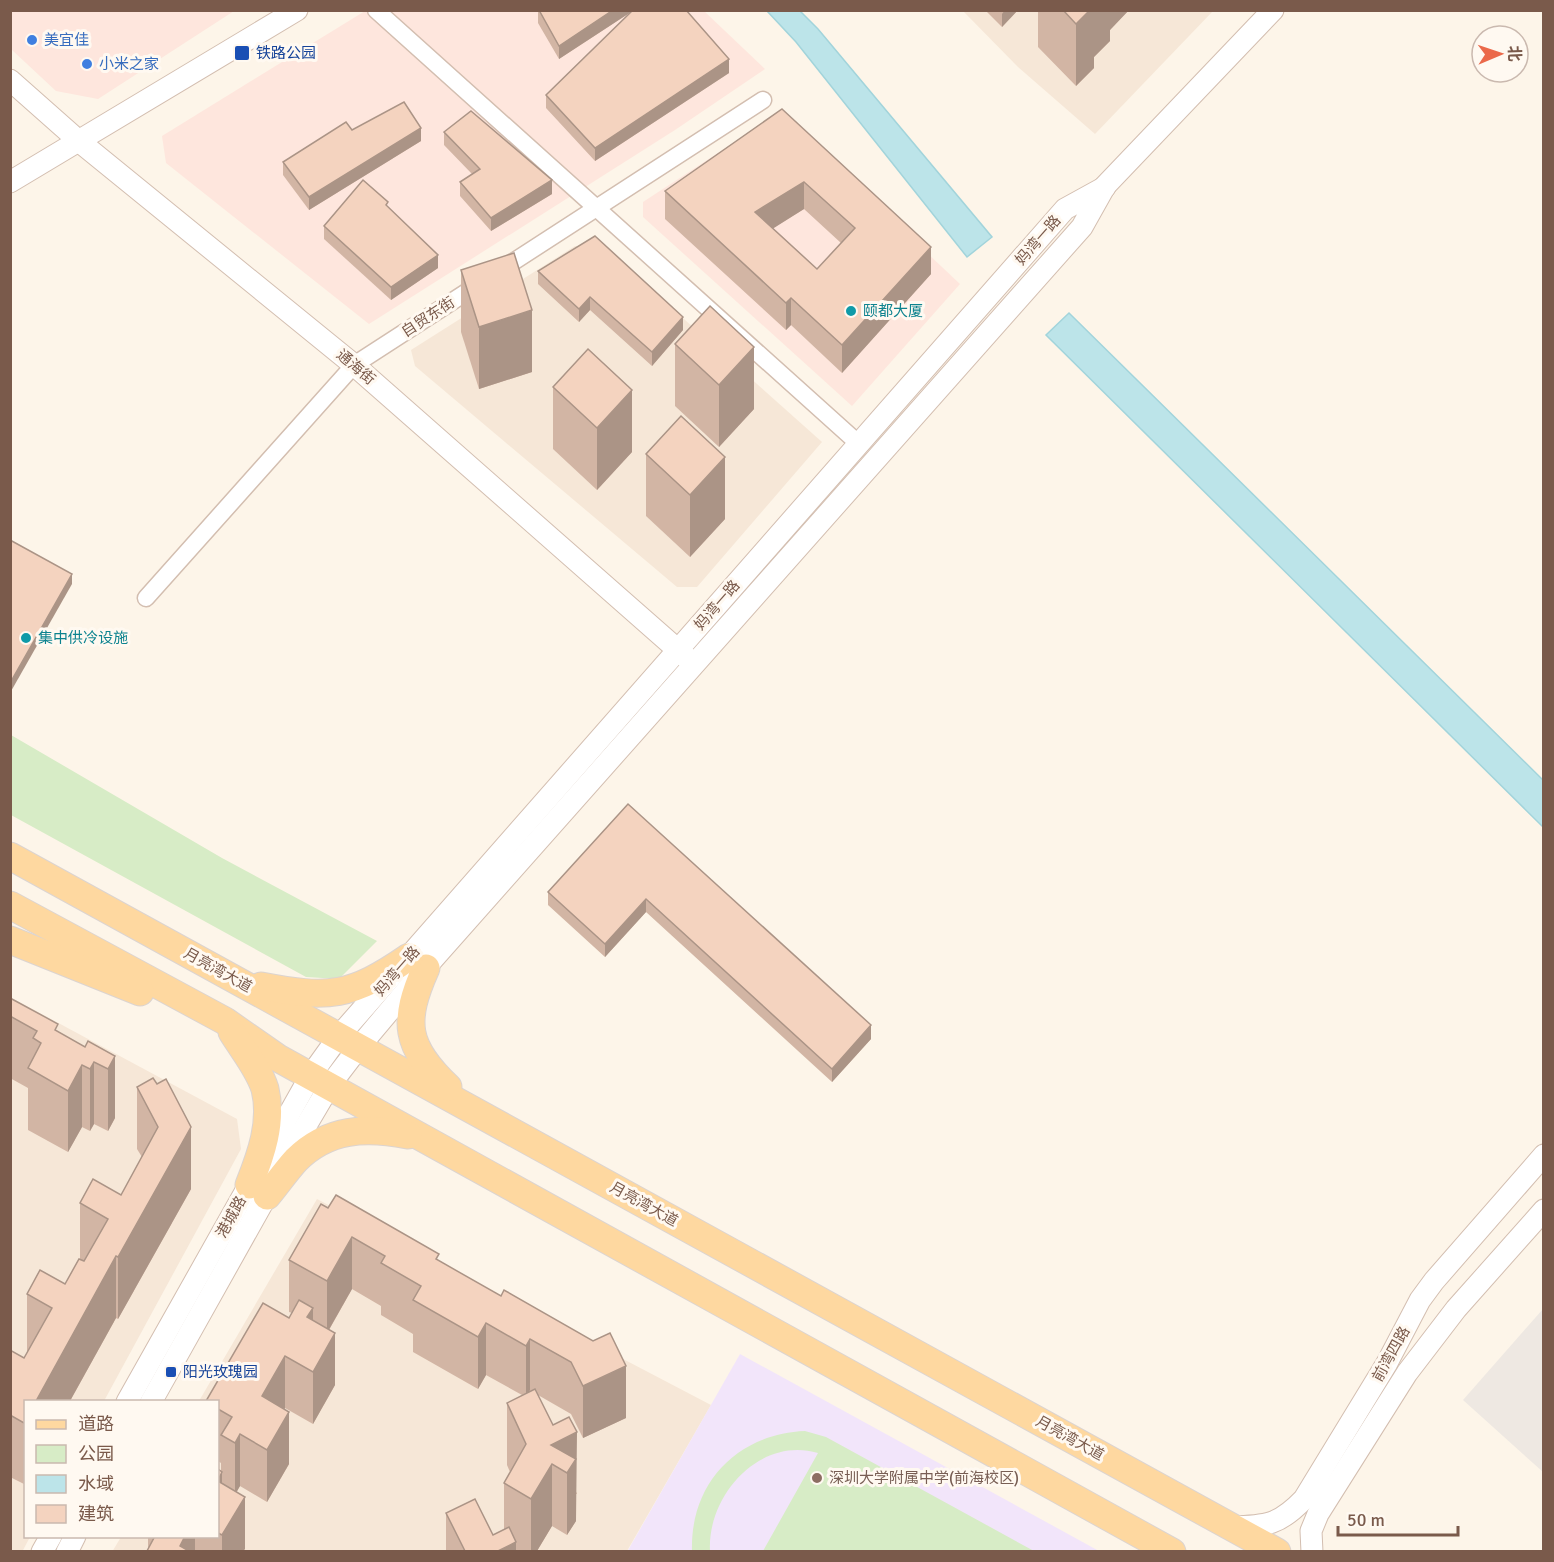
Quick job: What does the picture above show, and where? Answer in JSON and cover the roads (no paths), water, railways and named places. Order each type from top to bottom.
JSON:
[{"type":"main road","name":"月亮湾大道","points":[[10,856],[1277,1551]]},
{"type":"main road","points":[[10,904],[214,1016],[278,1058],[1172,1551]]},
{"type":"main road","points":[[10,940],[171,1005],[214,1016],[255,1068],[264,1088],[267,1110],[266,1134],[260,1157],[258,1191]]},
{"type":"main road","points":[[227,975],[261,986],[311,994],[332,994],[417,962],[409,1020],[415,1044],[424,1062],[471,1109]]},
{"type":"main road","points":[[258,1191],[315,1144],[331,1136],[350,1131],[377,1131],[406,1135],[441,1147]]},
{"type":"street","points":[[10,182],[297,10]]},
{"type":"street","points":[[376,10],[859,444]]},
{"type":"street","name":"妈湾一路","points":[[417,962],[694,664],[1082,227],[1105,186],[1273,10]]},
{"type":"street","name":"通海街","points":[[10,80],[80,142],[354,364],[694,664]]},
{"type":"street","name":"自贸东街","points":[[146,598],[354,364],[763,100]]},
{"type":"street","name":"妈湾一路","points":[[349,1042],[678,650],[1065,209],[1105,186]]},
{"type":"street","name":"港城路","points":[[152,1400],[258,1191],[320,1080],[349,1042]]},
{"type":"street","name":"前湾四路","points":[[1231,1527],[1261,1527],[1277,1521],[1304,1499],[1387,1362],[1420,1300],[1456,1255],[1544,1155]]},
{"type":"street","name":"港城路","points":[[128,1400],[258,1191]]},
{"type":"street","name":"前湾四路","points":[[1312,1551],[1311,1531],[1318,1514],[1407,1373],[1456,1309],[1544,1210]]},
{"type":"street","points":[[42,1551],[50,1538]]},
{"type":"water","points":[[767,11],[800,11],[818,29],[992,237],[967,257],[796,42]]},
{"type":"water","points":[[1069,313],[1543,780],[1543,827],[1046,335]]},
{"type":"place","name":"美宜佳","points":[[32,40]]},
{"type":"place","name":"铁路公园","points":[[242,53]]},
{"type":"place","name":"小米之家","points":[[87,64]]},
{"type":"place","name":"颐都大厦","points":[[851,311]]},
{"type":"place","name":"集中供冷设施","points":[[26,638]]},
{"type":"place","name":"阳光玫瑰园","points":[[171,1372]]},
{"type":"place","name":"深圳大学附属中学(前海校区)","points":[[817,1478]]}]
